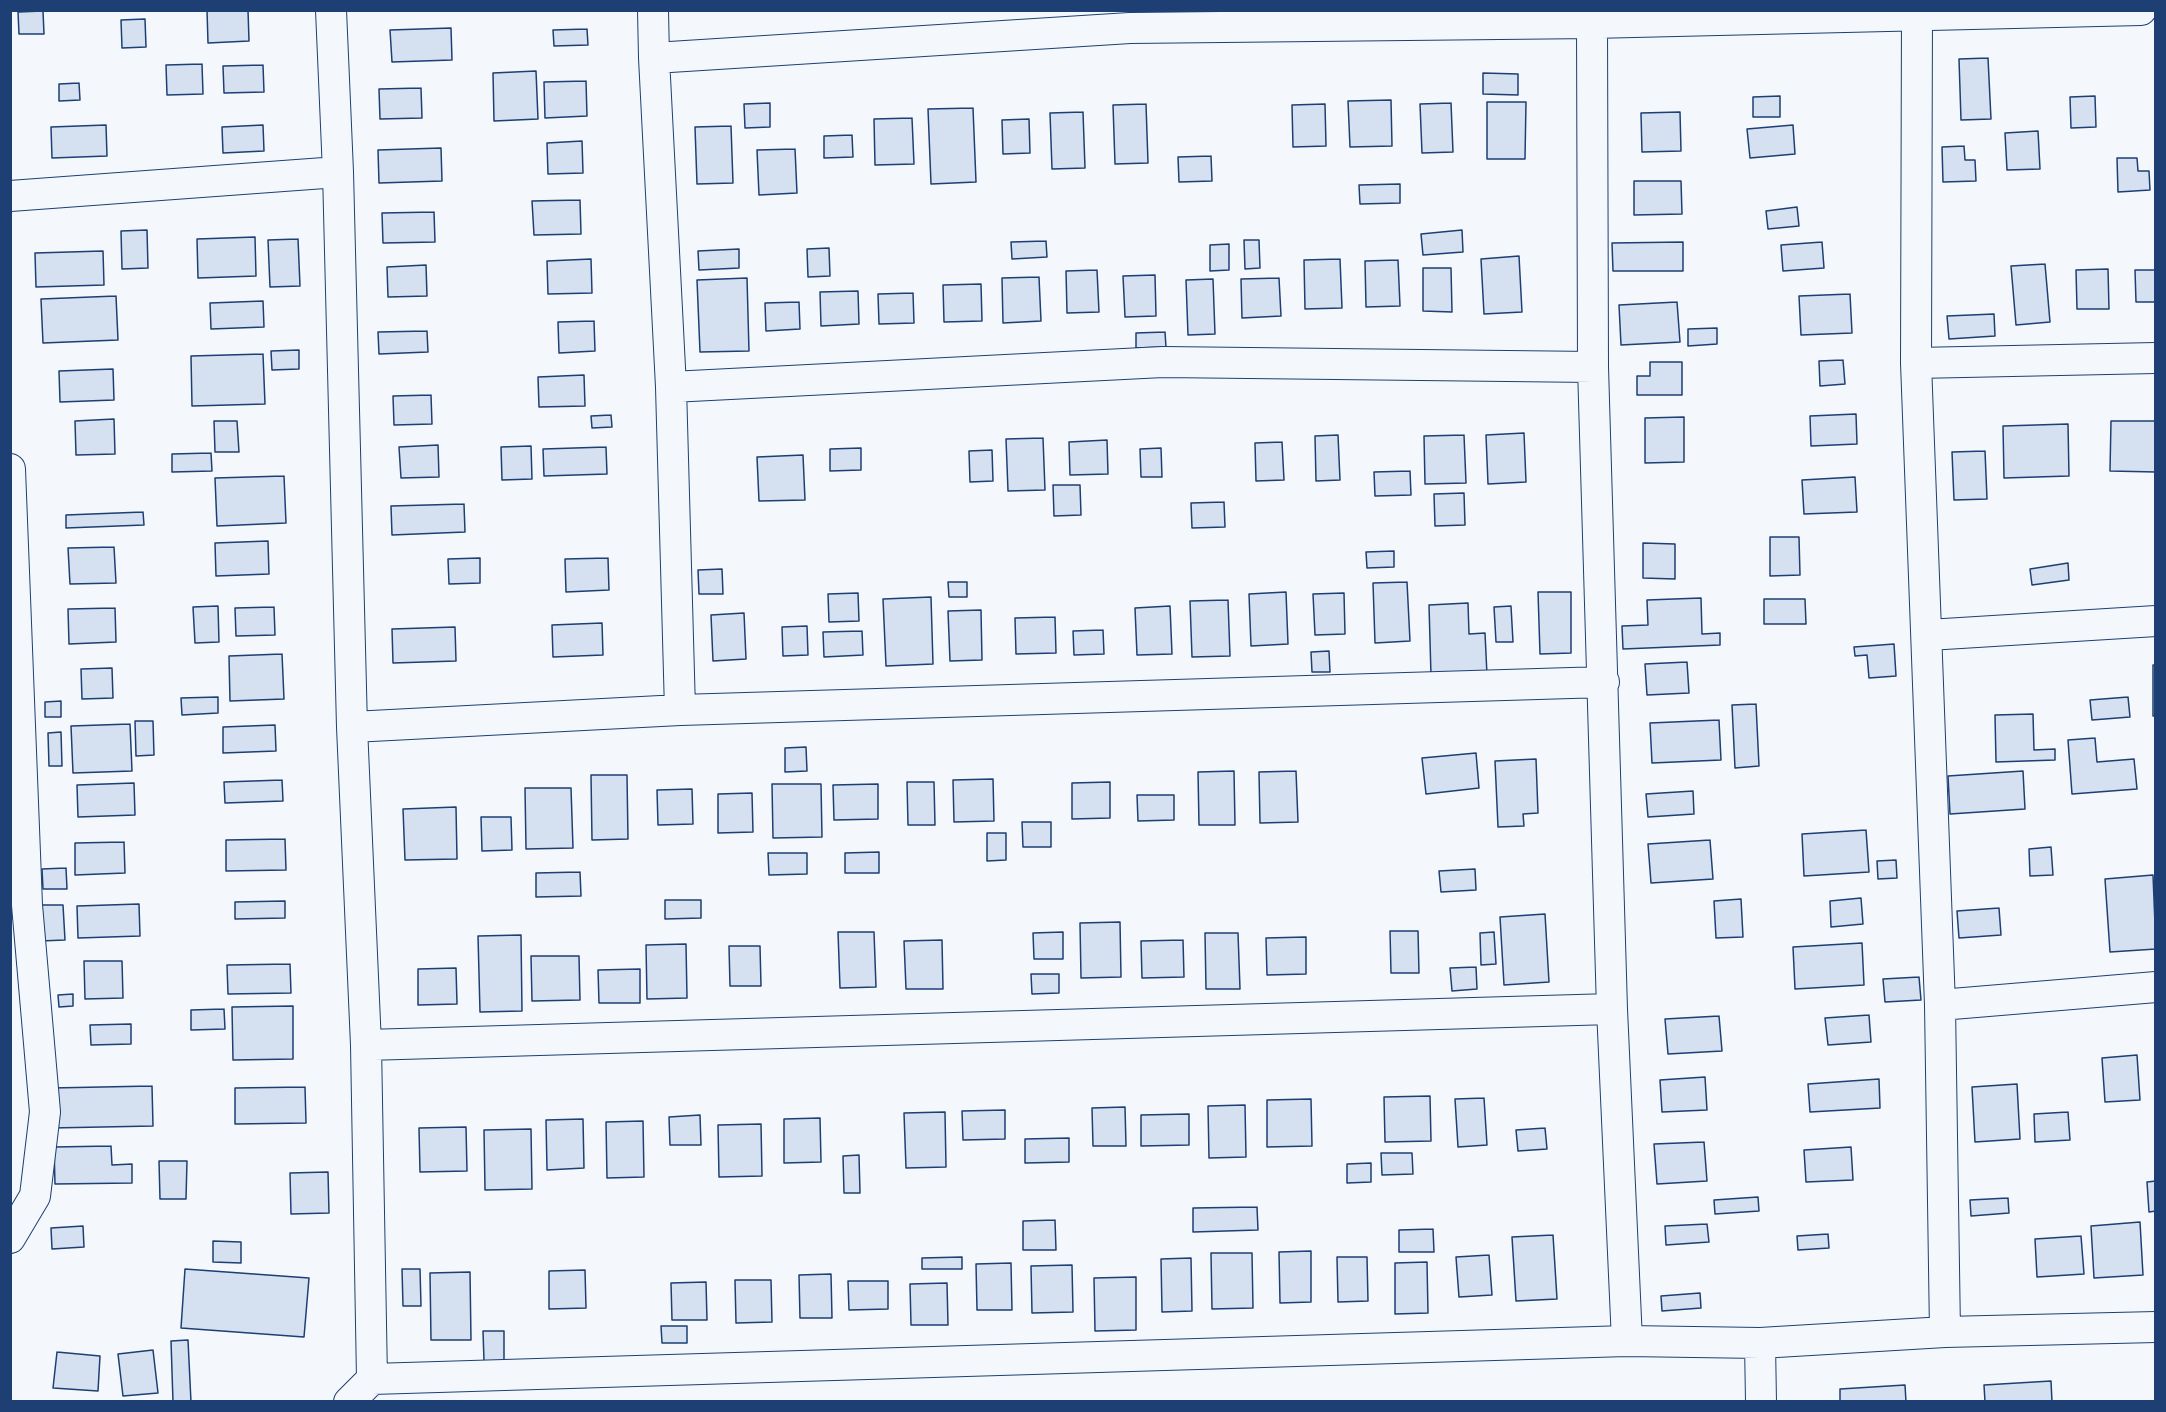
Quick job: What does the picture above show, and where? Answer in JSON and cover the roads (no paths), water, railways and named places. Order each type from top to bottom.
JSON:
[{"type":"street","points":[[331,10],[338,172],[352,727],[366,1045],[372,1379]]},
{"type":"street","points":[[653,10],[671,387],[680,710]]},
{"type":"street","points":[[654,58],[1130,28],[1592,23],[2141,10]]},
{"type":"street","points":[[1917,14],[1916,363],[1928,635],[1940,1005],[1945,1332]]},
{"type":"street","points":[[1592,23],[1593,367],[1612,1009],[1627,1341]]},
{"type":"street","points":[[10,196],[338,172]]},
{"type":"street","points":[[1916,363],[2156,358]]},
{"type":"street","points":[[671,387],[1163,362],[1593,367]]},
{"type":"street","points":[[10,469],[27,905],[45,1112],[35,1196],[10,1238]]},
{"type":"street","points":[[1928,635],[2156,621]]},
{"type":"street","points":[[352,727],[680,710],[1604,682]]},
{"type":"street","points":[[1940,1005],[2156,987]]},
{"type":"street","points":[[366,1045],[1612,1009]]},
{"type":"street","points":[[349,1401],[372,1379],[1627,1341],[1760,1343],[1945,1332],[2156,1327]]},
{"type":"street","points":[[1760,1343],[1761,1401]]}]
